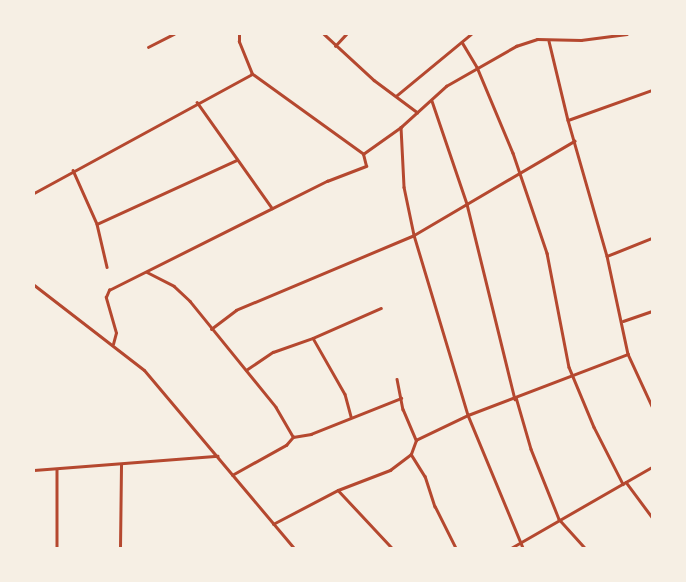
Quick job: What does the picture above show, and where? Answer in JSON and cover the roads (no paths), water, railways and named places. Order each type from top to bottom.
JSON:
[{"type":"street","points":[[148,47],[174,34]]},
{"type":"street","points":[[113,344],[116,333],[106,296],[109,290],[272,208],[366,166],[363,154],[252,74],[239,42],[239,34]]},
{"type":"street","points":[[324,34],[335,46],[417,112]]},
{"type":"street","points":[[335,46],[346,34]]},
{"type":"street","points":[[396,96],[471,34]]},
{"type":"street","points":[[363,154],[401,127],[432,101],[446,86],[516,46],[537,39],[548,40],[627,34]]},
{"type":"street","points":[[548,40],[568,120],[608,256],[623,321],[628,354],[652,406]]},
{"type":"street","points":[[462,42],[477,67],[518,172],[546,253],[572,375],[594,427],[624,483],[652,516]]},
{"type":"street","points":[[34,193],[197,102],[252,74]]},
{"type":"street","points":[[568,120],[652,90]]},
{"type":"street","points":[[432,101],[467,204],[516,398],[531,449],[559,519],[585,548]]},
{"type":"street","points":[[197,102],[272,208]]},
{"type":"street","points":[[401,127],[404,187],[414,235],[468,415],[523,548]]},
{"type":"street","points":[[211,329],[236,310],[414,235],[518,172],[574,141]]},
{"type":"street","points":[[97,224],[237,160]]},
{"type":"street","points":[[73,170],[97,224],[107,267]]},
{"type":"street","points":[[608,256],[652,238]]},
{"type":"street","points":[[147,272],[174,286],[276,407],[293,437]]},
{"type":"street","points":[[34,285],[113,344],[144,370],[294,548]]},
{"type":"street","points":[[246,370],[273,352],[313,338],[381,308]]},
{"type":"street","points":[[623,321],[652,311]]},
{"type":"street","points":[[313,338],[344,394],[351,418]]},
{"type":"street","points":[[416,440],[468,415],[628,354]]},
{"type":"street","points":[[273,524],[338,490],[390,470],[411,454],[416,440],[401,398],[397,379]]},
{"type":"street","points":[[232,475],[286,445],[293,437],[311,434],[401,398]]},
{"type":"street","points":[[411,454],[425,476],[435,506],[456,548]]},
{"type":"street","points":[[34,470],[121,465],[217,456]]},
{"type":"street","points":[[120,548],[121,465]]},
{"type":"street","points":[[511,548],[652,467]]},
{"type":"street","points":[[56,469],[57,548]]},
{"type":"street","points":[[338,490],[392,548]]}]
